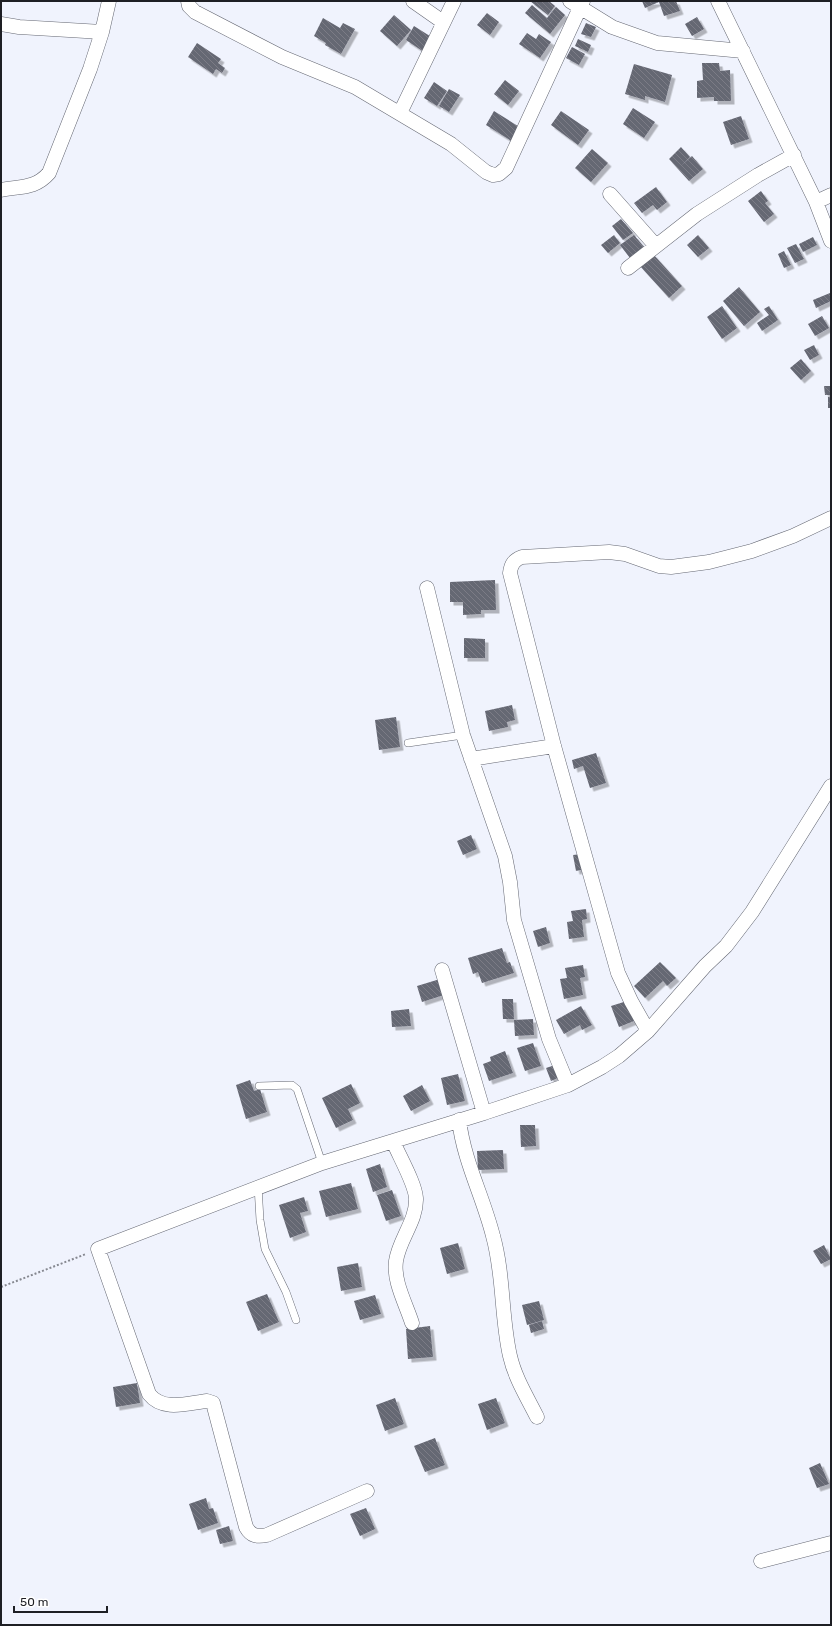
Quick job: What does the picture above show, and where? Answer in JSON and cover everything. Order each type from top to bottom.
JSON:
[{"type":"street","points":[[1,190],[32,185],[42,181],[49,173],[90,69],[102,32],[109,1]]},
{"type":"street","points":[[188,1],[189,6],[195,12],[282,57],[355,87],[400,112],[451,144],[486,172],[493,175],[499,174],[506,168],[578,3],[612,27],[657,43],[743,52]]},
{"type":"street","points":[[413,1],[444,22]]},
{"type":"street","points":[[400,112],[454,1]]},
{"type":"street","points":[[718,1],[794,155],[816,202],[831,241]]},
{"type":"street","points":[[1,24],[19,27],[102,32]]},
{"type":"street","points":[[628,268],[697,214],[729,192],[794,155]]},
{"type":"street","points":[[610,194],[656,246]]},
{"type":"street","points":[[816,202],[831,195]]},
{"type":"street","points":[[648,1031],[631,1001],[618,973],[554,746],[510,573],[510,567],[513,562],[522,557],[608,552],[625,554],[659,566],[671,567],[709,562],[752,551],[793,536],[831,518]]},
{"type":"street","points":[[427,588],[463,735],[505,856],[510,882],[514,920],[549,1039],[568,1085]]},
{"type":"street","points":[[471,759],[554,746]]},
{"type":"street","points":[[367,1491],[267,1535],[252,1535],[246,1527],[213,1403],[207,1401],[165,1405],[153,1399],[149,1394],[98,1249],[258,1186],[322,1163],[484,1113],[568,1085],[602,1067],[619,1056],[648,1031],[705,966],[726,946],[752,912],[831,786]]},
{"type":"street","points":[[442,970],[484,1113]]},
{"type":"street","points":[[459,1120],[464,1151],[488,1220],[498,1256],[510,1356],[514,1370],[537,1417]]},
{"type":"street","points":[[393,1141],[416,1196],[414,1214],[396,1262],[397,1280],[412,1323]]},
{"type":"street","points":[[761,1561],[831,1542]]},
{"type":"lane","points":[[408,743],[463,735]]},
{"type":"lane","points":[[259,1086],[292,1085],[297,1089],[322,1163]]},
{"type":"lane","points":[[258,1186],[260,1220],[265,1249],[286,1292],[296,1320]]},
{"type":"path","points":[[1,1287],[98,1249]]},
{"type":"building","points":[[530,1],[549,1],[555,6],[548,15]]},
{"type":"building","points":[[642,1],[676,1],[680,11],[664,16],[659,2],[645,8]]},
{"type":"building","points":[[532,5],[547,18],[556,7],[565,15],[550,34],[525,13]]},
{"type":"building","points":[[487,13],[499,22],[490,35],[477,25]]},
{"type":"building","points":[[394,15],[411,30],[397,46],[380,31]]},
{"type":"building","points":[[697,17],[704,29],[692,36],[685,24]]},
{"type":"building","points":[[323,18],[340,28],[343,23],[355,29],[341,54],[325,45],[326,43],[314,36]]},
{"type":"building","points":[[586,23],[596,27],[591,37],[581,34]]},
{"type":"building","points":[[414,26],[433,38],[424,52],[406,40]]},
{"type":"building","points":[[527,33],[536,39],[539,34],[551,42],[540,58],[519,44]]},
{"type":"building","points":[[578,39],[591,45],[588,52],[575,46]]},
{"type":"building","points":[[197,43],[221,59],[218,63],[225,68],[222,73],[216,69],[213,74],[188,57]]},
{"type":"building","points":[[572,47],[585,54],[579,65],[566,58]]},
{"type":"building","points":[[702,63],[719,63],[720,71],[730,70],[731,101],[714,101],[714,97],[697,98],[697,81],[703,80]]},
{"type":"building","points":[[634,64],[672,75],[665,102],[645,96],[645,100],[625,94]]},
{"type":"building","points":[[505,80],[519,91],[508,105],[494,94]]},
{"type":"building","points":[[434,82],[447,91],[437,106],[424,98]]},
{"type":"building","points":[[449,89],[460,95],[449,112],[439,106]]},
{"type":"building","points":[[633,108],[655,122],[644,138],[623,124]]},
{"type":"building","points":[[494,111],[521,128],[513,142],[486,125]]},
{"type":"building","points":[[561,111],[589,130],[578,145],[551,125]]},
{"type":"building","points":[[741,116],[749,139],[731,145],[723,122]]},
{"type":"building","points":[[681,147],[690,157],[681,166],[692,156],[703,169],[689,181],[669,159]]},
{"type":"building","points":[[592,149],[608,163],[591,182],[575,168]]},
{"type":"building","points":[[656,187],[667,202],[657,210],[653,205],[642,213],[634,203]]},
{"type":"building","points":[[761,191],[768,201],[765,203],[774,214],[764,222],[748,201]]},
{"type":"building","points":[[621,219],[633,233],[623,240],[612,226]]},
{"type":"building","points":[[614,235],[620,243],[608,253],[601,245]]},
{"type":"building","points":[[634,235],[644,247],[630,258],[620,245]]},
{"type":"building","points":[[698,235],[709,248],[698,257],[687,245]]},
{"type":"building","points":[[813,237],[817,245],[803,252],[799,244]]},
{"type":"building","points":[[796,244],[804,259],[795,263],[787,248]]},
{"type":"building","points":[[784,251],[791,265],[784,268],[778,254]]},
{"type":"building","points":[[653,254],[682,286],[669,298],[640,266]]},
{"type":"building","points":[[739,287],[760,312],[744,326],[723,301]]},
{"type":"building","points":[[830,293],[831,301],[816,308],[813,300]]},
{"type":"building","points":[[722,306],[737,328],[722,339],[707,317]]},
{"type":"building","points":[[769,306],[778,320],[762,331],[757,323],[769,315],[764,309]]},
{"type":"building","points":[[822,316],[829,328],[815,336],[808,324]]},
{"type":"building","points":[[814,345],[819,355],[810,360],[804,350]]},
{"type":"building","points":[[801,359],[811,371],[801,380],[790,368]]},
{"type":"building","points":[[824,386],[831,386],[831,395],[825,395]]},
{"type":"building","points":[[828,397],[831,397],[831,408],[828,408]]},
{"type":"building","points":[[495,580],[496,610],[481,610],[481,614],[463,615],[463,602],[450,602],[450,582]]},
{"type":"building","points":[[464,638],[485,639],[485,658],[464,658]]},
{"type":"building","points":[[512,705],[515,720],[507,722],[508,727],[489,731],[485,711]]},
{"type":"building","points":[[396,717],[400,747],[379,750],[375,720]]},
{"type":"building","points":[[596,753],[606,783],[590,788],[583,766],[574,769],[572,760]]},
{"type":"building","points":[[471,835],[477,849],[463,855],[457,841]]},
{"type":"building","points":[[582,854],[585,869],[576,871],[573,855]]},
{"type":"building","points":[[586,909],[587,919],[582,920],[584,937],[569,939],[567,922],[573,921],[571,911]]},
{"type":"building","points":[[546,927],[550,943],[538,947],[533,931]]},
{"type":"building","points":[[502,948],[507,963],[510,962],[514,973],[482,983],[478,972],[473,974],[468,958]]},
{"type":"building","points":[[660,962],[676,978],[667,986],[663,981],[645,998],[634,986]]},
{"type":"building","points":[[583,965],[585,977],[580,978],[583,995],[564,999],[560,979],[567,978],[565,968]]},
{"type":"building","points":[[440,979],[444,995],[422,1002],[417,986]]},
{"type":"building","points":[[502,999],[513,999],[514,1019],[503,1019]]},
{"type":"building","points":[[627,1001],[634,1021],[619,1027],[611,1006]]},
{"type":"building","points":[[581,1006],[592,1025],[582,1030],[580,1025],[564,1034],[556,1020]]},
{"type":"building","points":[[409,1009],[411,1026],[392,1027],[391,1011]]},
{"type":"building","points":[[533,1019],[534,1035],[515,1036],[514,1020]]},
{"type":"building","points":[[533,1043],[541,1066],[525,1071],[517,1048]]},
{"type":"building","points":[[505,1051],[513,1073],[489,1081],[483,1064],[491,1061],[490,1057]]},
{"type":"building","points":[[555,1065],[560,1077],[551,1081],[546,1068]]},
{"type":"building","points":[[458,1074],[465,1101],[447,1105],[441,1078]]},
{"type":"building","points":[[250,1080],[254,1091],[260,1089],[267,1112],[246,1119],[236,1085]]},
{"type":"building","points":[[351,1084],[360,1103],[348,1109],[353,1120],[336,1128],[322,1098]]},
{"type":"building","points":[[422,1085],[430,1101],[411,1111],[403,1096]]},
{"type":"building","points":[[520,1125],[535,1125],[536,1146],[521,1147]]},
{"type":"building","points":[[503,1150],[504,1169],[478,1170],[477,1151]]},
{"type":"building","points":[[380,1164],[387,1187],[373,1192],[366,1169]]},
{"type":"building","points":[[351,1183],[358,1209],[326,1217],[319,1191]]},
{"type":"building","points":[[392,1190],[401,1216],[386,1221],[377,1195]]},
{"type":"building","points":[[304,1197],[308,1211],[300,1213],[306,1232],[290,1238],[279,1205]]},
{"type":"building","points":[[458,1243],[465,1269],[447,1274],[440,1248]]},
{"type":"building","points":[[824,1245],[831,1259],[821,1264],[813,1251]]},
{"type":"building","points":[[358,1263],[362,1287],[341,1291],[337,1267]]},
{"type":"building","points":[[267,1294],[279,1322],[258,1331],[246,1302]]},
{"type":"building","points":[[375,1295],[381,1314],[360,1320],[354,1301]]},
{"type":"building","points":[[539,1301],[544,1320],[527,1325],[522,1305]]},
{"type":"building","points":[[542,1321],[544,1329],[531,1333],[529,1325]]},
{"type":"building","points":[[430,1326],[433,1357],[408,1359],[406,1329]]},
{"type":"building","points":[[137,1383],[140,1403],[116,1407],[113,1387]]},
{"type":"building","points":[[395,1398],[404,1424],[385,1431],[376,1405]]},
{"type":"building","points":[[496,1398],[505,1423],[487,1430],[478,1404]]},
{"type":"building","points":[[435,1438],[445,1465],[425,1472],[414,1446]]},
{"type":"building","points":[[820,1463],[829,1484],[817,1488],[809,1468]]},
{"type":"building","points":[[206,1498],[209,1509],[213,1508],[218,1523],[198,1530],[189,1504]]},
{"type":"building","points":[[366,1508],[375,1529],[360,1536],[350,1514]]},
{"type":"building","points":[[229,1526],[233,1541],[220,1544],[216,1530]]}]
